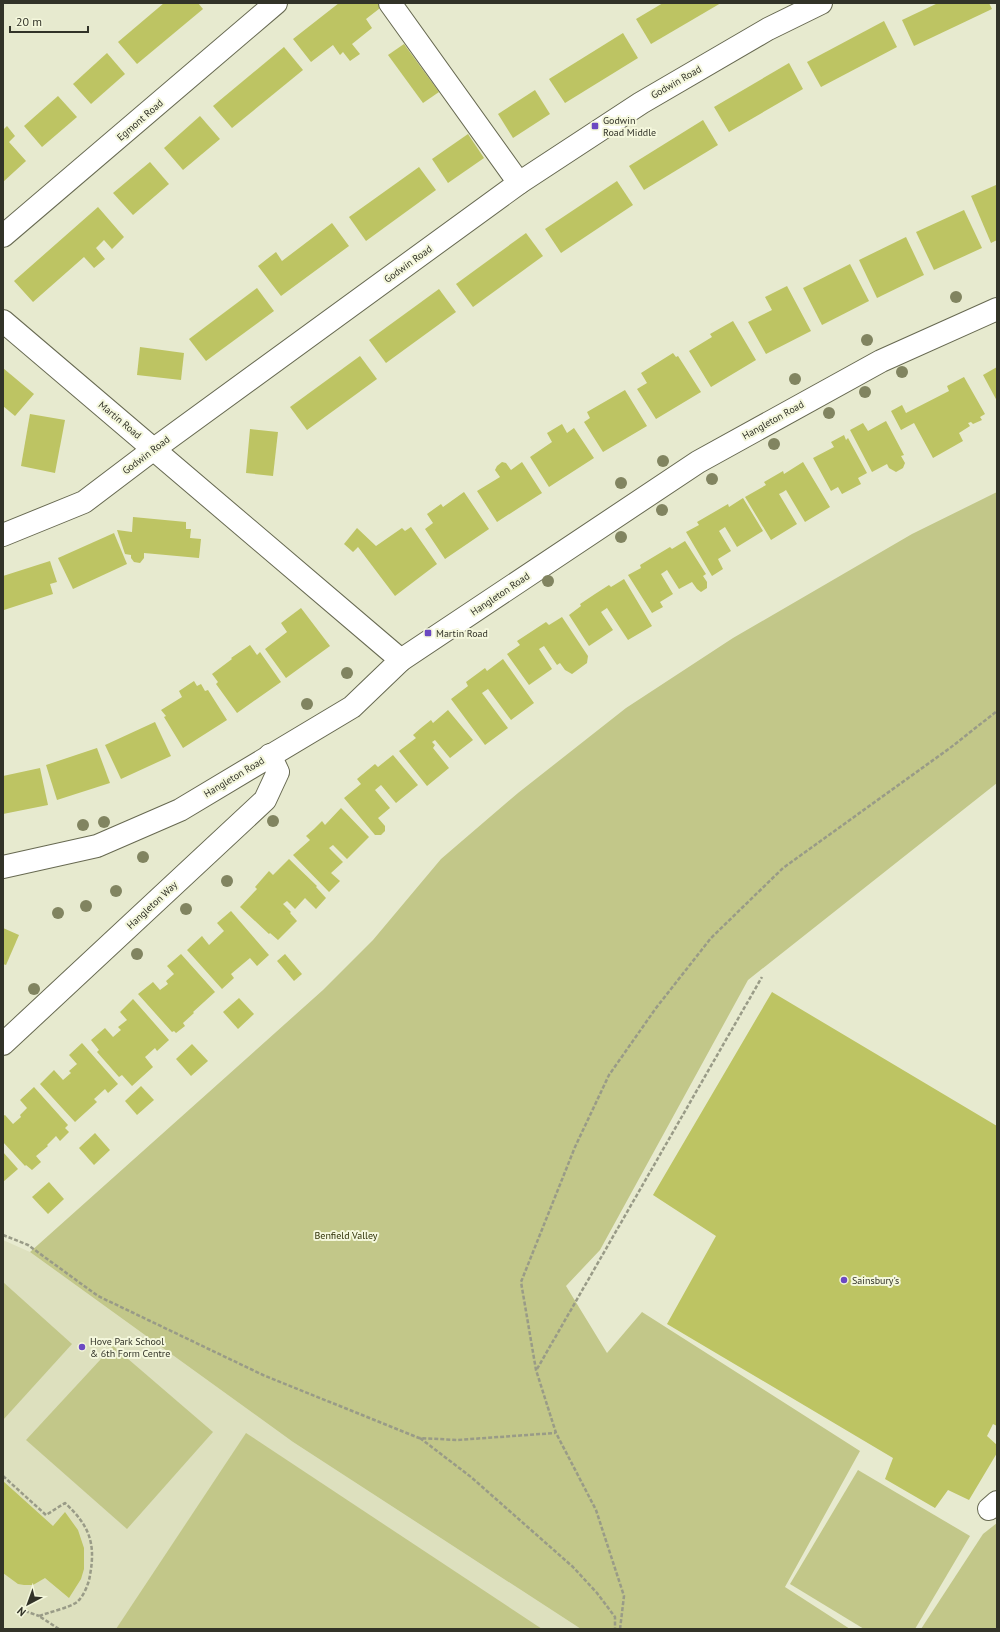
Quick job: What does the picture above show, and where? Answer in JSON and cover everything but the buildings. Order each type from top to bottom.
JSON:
[{"type":"street","name":"Egmont Road","points":[[3,236],[276,3]]},
{"type":"street","points":[[390,3],[519,183]]},
{"type":"street","name":"Godwin Road","points":[[3,535],[84,502],[154,449],[519,183],[641,103],[768,29],[821,3]]},
{"type":"street","name":"Hangleton Road","points":[[3,867],[97,846],[180,810],[352,707],[401,660],[698,462],[881,361],[997,309]]},
{"type":"street","name":"Martin Road","points":[[3,321],[401,660]]},
{"type":"street","name":"Hangleton Way","points":[[3,1044],[265,800],[278,772],[270,755]]},
{"type":"path","points":[[620,1629],[624,1596],[596,1510],[556,1433],[536,1370],[521,1282],[575,1147],[609,1075],[656,1008],[711,938],[783,868],[950,748],[997,711]]},
{"type":"path","points":[[536,1370],[762,977]]},
{"type":"path","points":[[3,1234],[28,1245],[98,1296],[263,1375],[419,1438],[471,1477],[572,1567],[615,1616],[615,1629]]},
{"type":"path","points":[[419,1438],[457,1440],[556,1433]]},
{"type":"path","points":[[3,1476],[46,1514],[65,1503],[77,1514],[85,1526],[91,1541],[94,1558],[89,1582],[84,1592],[77,1602],[39,1616]]},
{"type":"path","points":[[25,1611],[39,1616],[59,1629]]},
{"type":"shaded area","name":"Hove Park School & 6th Form Centre","points":[[3,1240],[30,1252],[293,1442],[581,1629],[3,1629]]},
{"type":"green space","name":"Benfield Valley","points":[[997,492],[997,783],[748,980],[600,1250],[566,1286],[607,1353],[642,1312],[860,1451],[785,1587],[850,1629],[581,1629],[293,1442],[30,1252],[323,990],[373,940],[441,859],[518,793],[626,708],[733,638],[912,534]]},
{"type":"green space","points":[[3,1282],[72,1344],[3,1420]]},
{"type":"green space","points":[[113,1346],[213,1432],[127,1529],[26,1440]]},
{"type":"green space","points":[[246,1433],[542,1629],[116,1629]]},
{"type":"green space","points":[[858,1470],[970,1536],[915,1629],[864,1629],[790,1584]]},
{"type":"green space","points":[[997,1523],[997,1629],[921,1629],[983,1534]]},
{"type":"place","name":"Godwin Road Middle","points":[[595,126]]},
{"type":"place","name":"Martin Road","points":[[428,633]]},
{"type":"place","name":"Sainsbury's","points":[[844,1280]]},
{"type":"place","name":"Hove Park School & 6th Form Centre","points":[[82,1347]]}]
